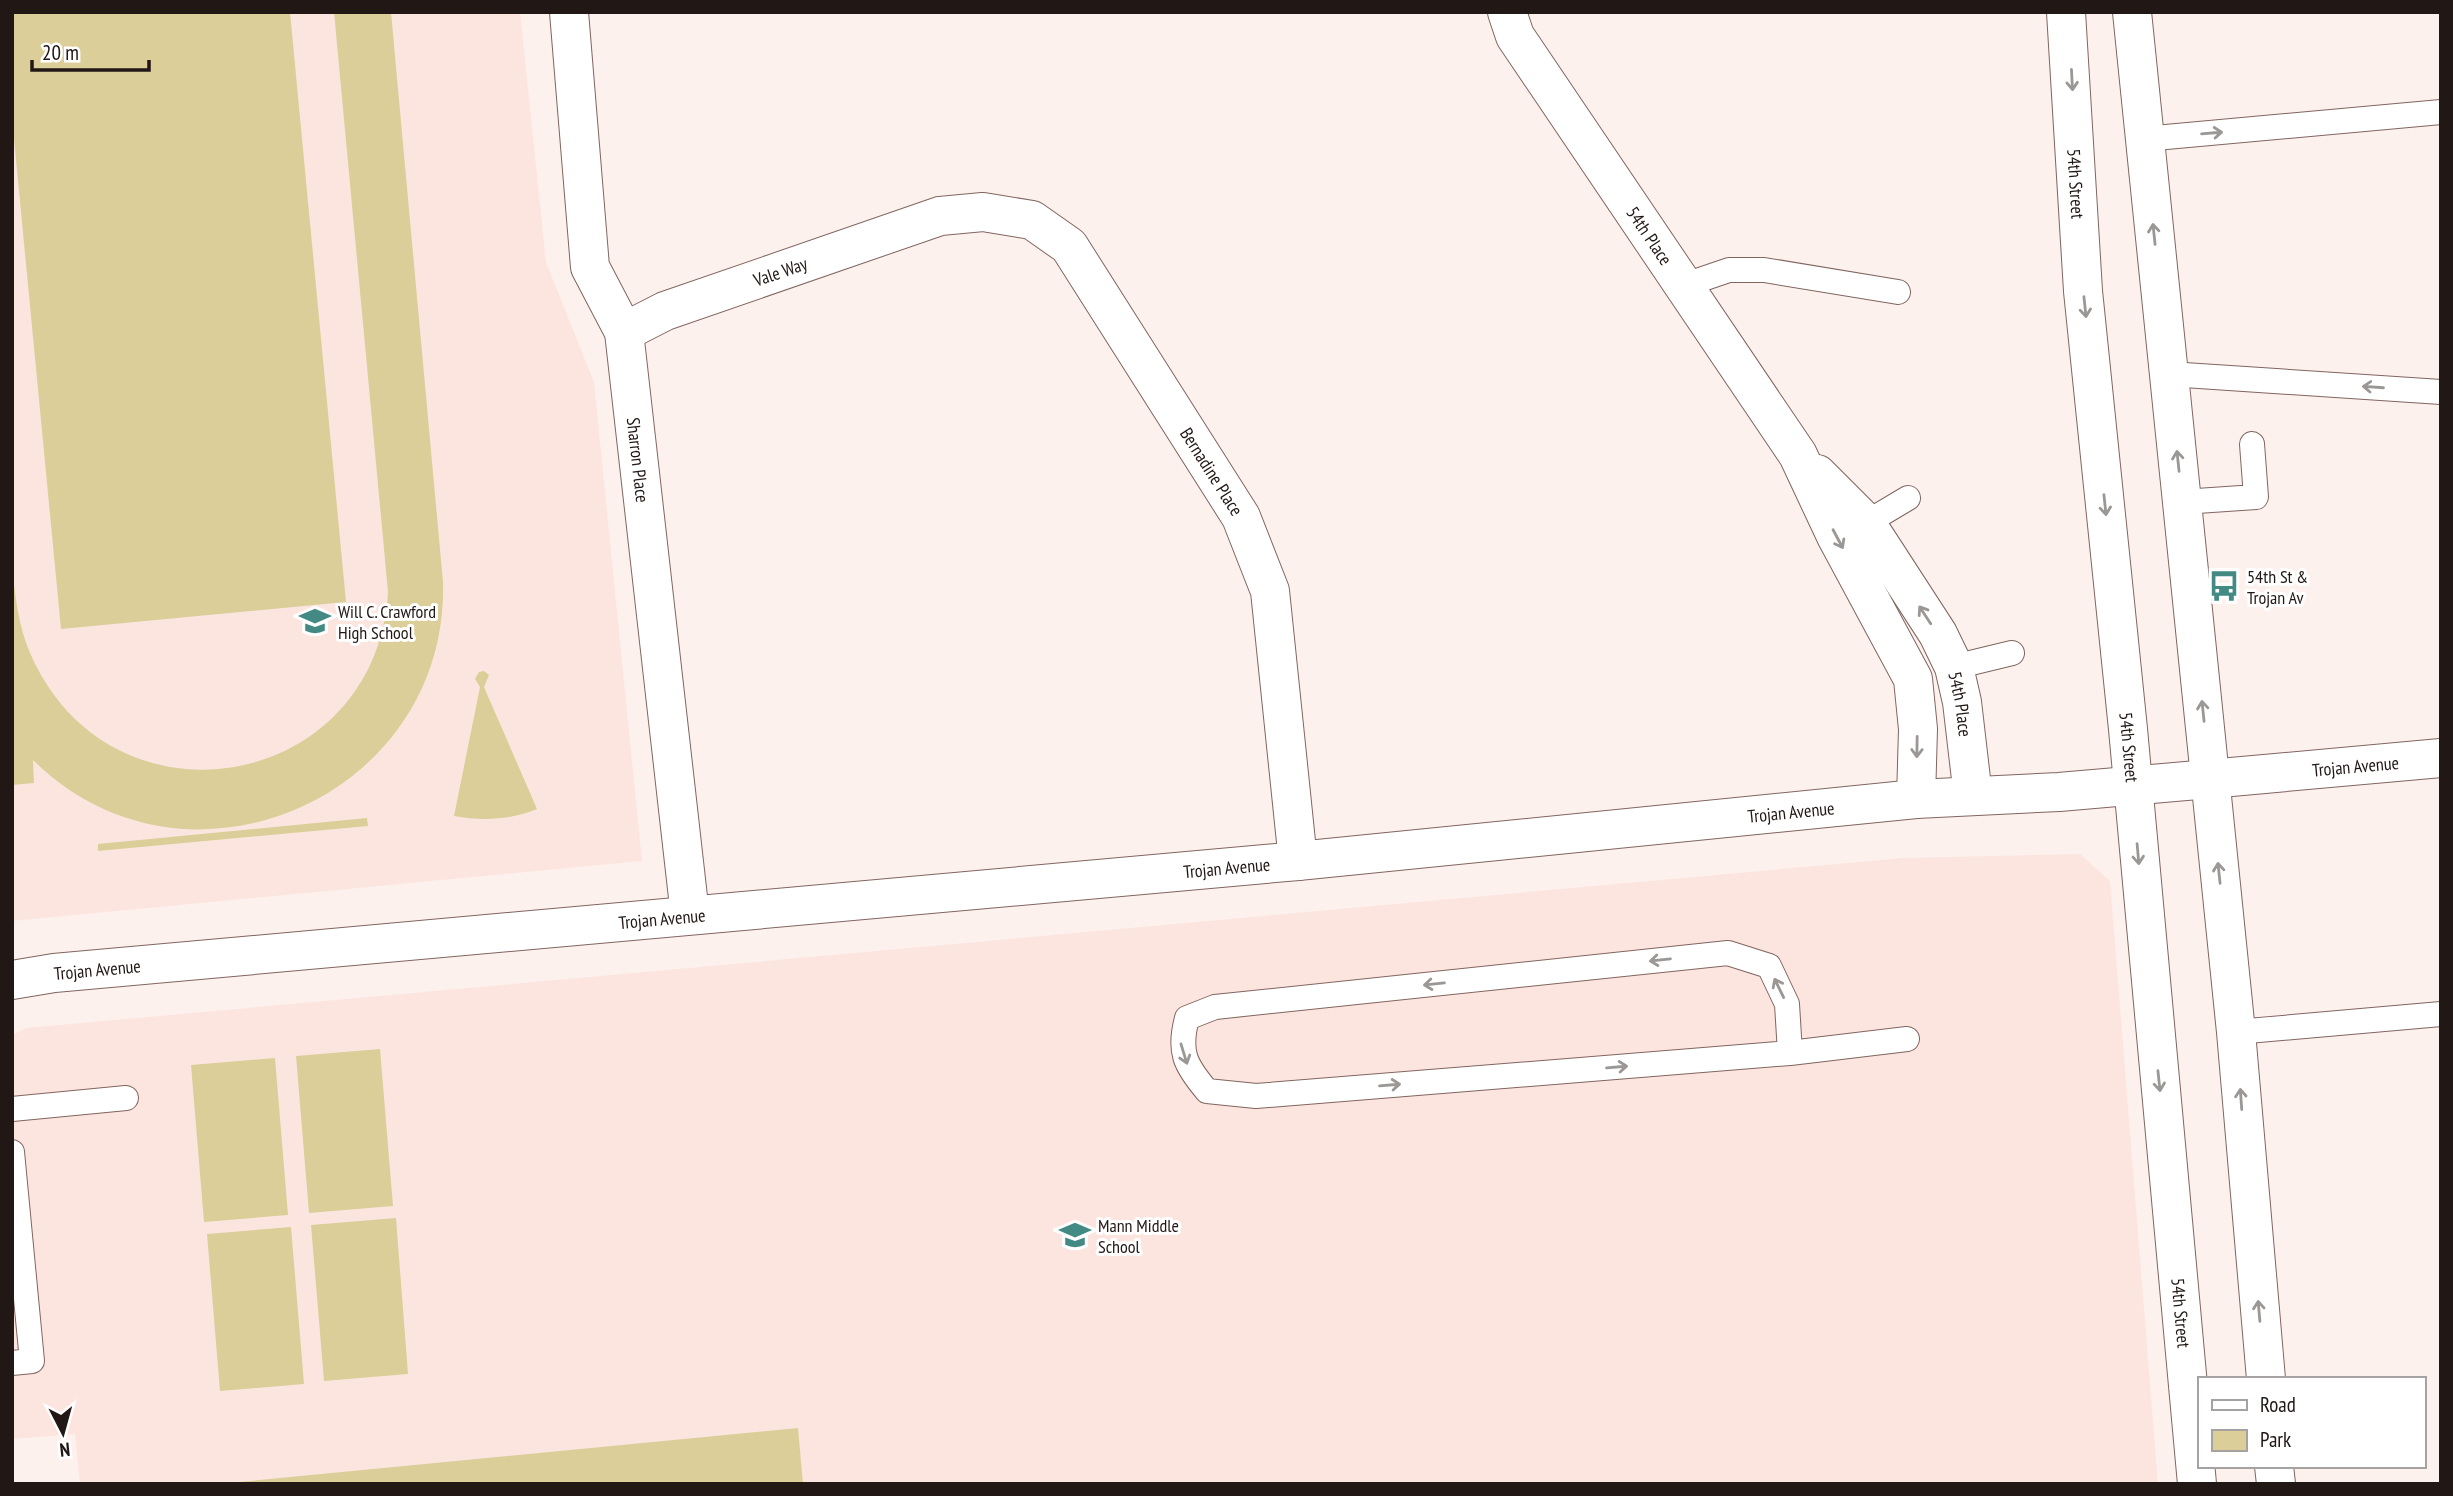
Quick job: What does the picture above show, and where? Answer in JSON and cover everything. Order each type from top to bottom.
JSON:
[{"type":"street","name":"Sharron Place","points":[[569,12],[590,267],[624,332],[690,915]]},
{"type":"street","name":"54th Place","points":[[1507,12],[1515,36],[1798,455],[1836,536],[1913,680],[1918,729],[1916,799]]},
{"type":"street","name":"54th Street","points":[[2066,12],[2083,291],[2197,1484]]},
{"type":"street","points":[[2132,12],[2236,1032],[2266,1377]]},
{"type":"street","name":"Bernadine Place","points":[[940,216],[983,212],[1032,220],[1069,246],[1241,517],[1270,591],[1298,861]]},
{"type":"street","name":"Vale Way","points":[[624,332],[665,311],[940,216]]},
{"type":"street","name":"54th Place","points":[[1798,455],[1866,523],[1938,634],[1954,667],[1962,702],[1973,796]]},
{"type":"street","name":"Trojan Avenue","points":[[12,980],[54,973],[1298,861],[1916,799],[2131,786],[2441,758]]},
{"type":"lane","points":[[2144,139],[2441,112]]},
{"type":"lane","points":[[1682,286],[1729,270],[1764,270],[1898,292]]},
{"type":"lane","points":[[2169,374],[2441,392]]},
{"type":"lane","points":[[2182,502],[2256,498],[2252,444]]},
{"type":"lane","points":[[1866,523],[1908,498]]},
{"type":"lane","points":[[1954,667],[2012,653]]},
{"type":"lane","points":[[1790,1053],[1787,1004],[1769,966],[1728,953],[1215,1007],[1186,1018],[1181,1042],[1189,1070],[1208,1091],[1255,1096],[1790,1053],[1907,1039]]},
{"type":"lane","points":[[2236,1032],[2441,1014]]},
{"type":"lane","points":[[12,1109],[126,1098]]},
{"type":"lane","points":[[12,1152],[32,1361],[12,1363]]},
{"type":"shaded area","name":"Will C. Crawford High School","points":[[12,12],[520,12],[546,262],[594,382],[642,861],[12,921]]},
{"type":"shaded area","name":"Mann Middle School","points":[[2080,854],[2110,881],[2158,1484],[80,1484],[75,1434],[12,1439],[12,1035],[26,1028],[1903,858]]},
{"type":"green space","points":[[12,12],[290,12],[346,602],[61,629],[12,118]]},
{"type":"green space","points":[[334,12],[391,12],[443,582],[433,658],[403,722],[356,773],[298,809],[232,827],[162,827],[95,805],[33,760],[34,783],[12,785],[12,565],[18,609],[30,653],[68,712],[118,750],[175,768],[234,767],[291,748],[338,712],[372,660],[388,592]]},
{"type":"green space","points":[[484,671],[489,675],[484,687],[537,809],[507,817],[475,819],[454,816],[480,687],[475,679],[479,672]]},
{"type":"green space","points":[[367,818],[368,826],[98,851],[98,844]]},
{"type":"green space","points":[[380,1049],[393,1206],[309,1213],[296,1056]]},
{"type":"green space","points":[[275,1058],[288,1215],[204,1222],[191,1065]]},
{"type":"green space","points":[[396,1218],[408,1374],[324,1381],[311,1225]]},
{"type":"green space","points":[[291,1227],[304,1384],[220,1391],[207,1234]]},
{"type":"green space","points":[[798,1428],[803,1484],[219,1484]]},
{"type":"place","name":"54th St & Trojan Av","points":[[2224,586]]},
{"type":"place","name":"Will C. Crawford High School","points":[[315,621]]},
{"type":"place","name":"Mann Middle School","points":[[1075,1235]]}]
